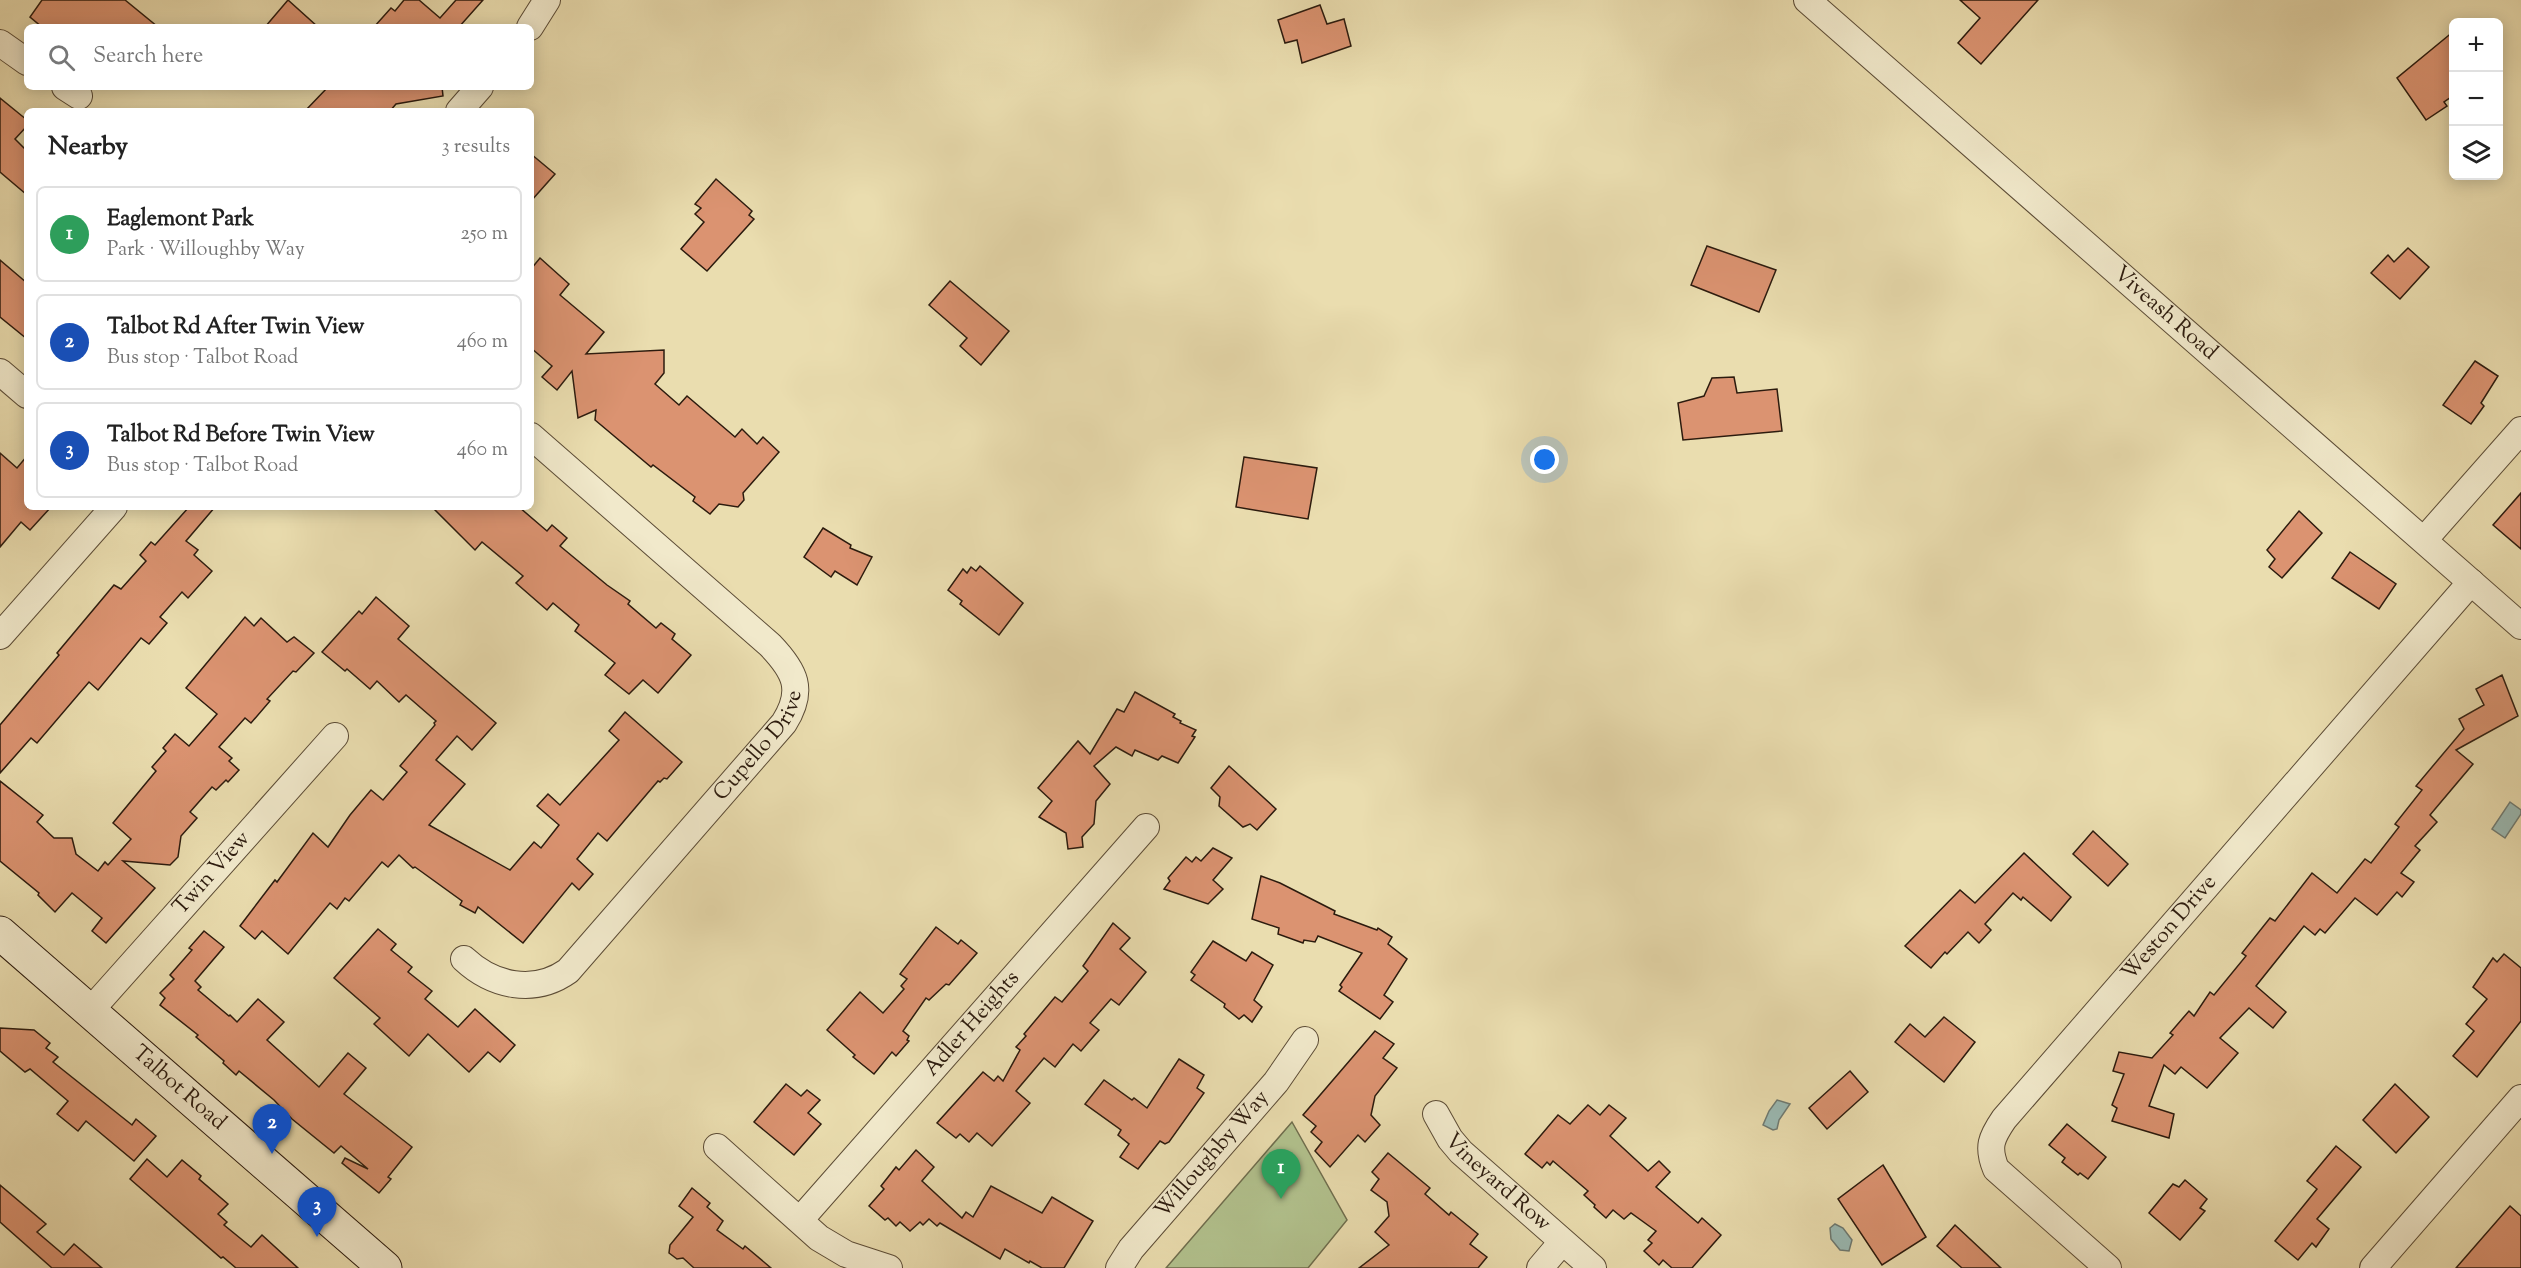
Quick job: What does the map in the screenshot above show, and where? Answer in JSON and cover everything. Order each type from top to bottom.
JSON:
[{"type":"main road","name":"Talbot Road","points":[[0,933],[385,1268]]},
{"type":"street","points":[[532,24],[547,0]]},
{"type":"street","name":"Viveash Road","points":[[1807,0],[2521,626]]},
{"type":"street","points":[[0,43],[24,60]]},
{"type":"street","points":[[462,108],[477,90]]},
{"type":"street","points":[[0,372],[24,392]]},
{"type":"street","points":[[2424,540],[2521,430]]},
{"type":"street","name":"Cupello Drive","points":[[464,959],[476,971],[490,978],[537,986],[555,981],[568,971],[784,723],[793,709],[795,681],[789,666],[770,645],[534,439]]},
{"type":"street","points":[[0,636],[111,510]]},
{"type":"street","name":"Weston Drive","points":[[2108,1268],[1996,1169],[1989,1153],[1993,1134],[2470,582]]},
{"type":"street","name":"Twin View","points":[[90,1011],[335,736]]},
{"type":"street","name":"Adler Heights","points":[[800,1220],[1146,827]]},
{"type":"street","name":"Willoughby Way","points":[[1119,1268],[1131,1249],[1276,1082],[1305,1040]]},
{"type":"street","points":[[2373,1268],[2521,1098]]},
{"type":"street","name":"Vineyard Row","points":[[1436,1114],[1450,1139],[1461,1152],[1593,1268]]},
{"type":"street","points":[[717,1147],[819,1238],[846,1254],[889,1268]]},
{"type":"street","points":[[1540,1268],[1562,1242]]},
{"type":"green space","points":[[1292,1122],[1347,1220],[1308,1268],[1166,1268]]},
{"type":"water","points":[[2510,802],[2521,810],[2521,814],[2505,838],[2492,829]]},
{"type":"water","points":[[1777,1100],[1790,1104],[1779,1120],[1777,1129],[1773,1130],[1763,1125]]},
{"type":"water","points":[[1835,1224],[1843,1228],[1852,1240],[1849,1251],[1840,1250],[1831,1239],[1830,1228]]},
{"type":"building","points":[[42,0],[125,0],[154,24],[38,24],[30,17]]},
{"type":"building","points":[[288,0],[315,24],[268,24]]},
{"type":"building","points":[[404,0],[419,0],[440,18],[456,0],[483,0],[462,24],[377,24],[391,8],[395,11]]},
{"type":"building","points":[[1960,0],[2038,0],[1981,64],[1958,43],[1980,18]]},
{"type":"building","points":[[1320,5],[1327,24],[1344,19],[1351,46],[1302,63],[1297,40],[1285,43],[1278,20]]},
{"type":"building","points":[[2449,35],[2449,98],[2444,102],[2447,106],[2426,120],[2397,78]]},
{"type":"building","points":[[325,90],[442,90],[443,96],[396,104],[393,108],[308,108]]},
{"type":"building","points":[[0,98],[24,118],[24,129],[15,139],[24,148],[24,192],[0,172]]},
{"type":"building","points":[[534,156],[555,174],[534,198]]},
{"type":"building","points":[[716,179],[752,211],[749,215],[754,219],[707,271],[681,249],[704,222],[695,214],[701,208],[695,204]]},
{"type":"building","points":[[1707,246],[1776,270],[1759,312],[1691,285]]},
{"type":"building","points":[[2408,248],[2429,267],[2400,299],[2371,273],[2388,255],[2394,262]]},
{"type":"building","points":[[540,258],[569,284],[560,295],[604,332],[586,354],[664,350],[664,373],[655,384],[679,405],[687,396],[735,437],[742,429],[757,444],[763,437],[779,452],[743,493],[744,500],[738,507],[719,504],[710,514],[693,501],[695,497],[653,465],[651,467],[595,420],[596,410],[578,418],[572,371],[557,390],[542,377],[552,366],[534,351],[534,265]]},
{"type":"building","points":[[0,260],[24,280],[24,337],[0,317]]},
{"type":"building","points":[[950,281],[1009,331],[981,365],[960,346],[967,338],[929,305]]},
{"type":"building","points":[[2475,361],[2498,376],[2481,403],[2484,406],[2471,424],[2443,405]]},
{"type":"building","points":[[1734,377],[1737,393],[1777,389],[1782,431],[1683,440],[1678,403],[1704,396],[1712,378]]},
{"type":"building","points":[[0,453],[17,468],[24,460],[24,510],[48,510],[30,530],[21,522],[0,547]]},
{"type":"building","points":[[1244,457],[1317,468],[1308,519],[1236,507]]},
{"type":"building","points":[[2521,493],[2521,549],[2493,525]]},
{"type":"building","points":[[186,510],[212,510],[186,541],[198,550],[194,555],[212,571],[188,598],[182,592],[160,617],[167,623],[149,644],[141,638],[98,690],[89,682],[37,743],[31,738],[0,773],[0,725],[114,585],[121,589],[146,561],[140,555],[151,542],[155,545]]},
{"type":"building","points":[[435,510],[522,510],[547,531],[552,525],[567,538],[560,546],[630,601],[628,604],[656,628],[661,623],[675,634],[672,639],[691,655],[658,693],[643,680],[629,694],[605,675],[615,663],[575,631],[579,625],[553,603],[547,610],[516,583],[523,576],[482,542],[475,550]]},
{"type":"building","points":[[2299,511],[2322,533],[2282,578],[2269,567],[2275,559],[2267,550]]},
{"type":"building","points":[[823,528],[851,545],[850,548],[872,557],[857,585],[835,571],[831,577],[804,557]]},
{"type":"building","points":[[2350,552],[2396,584],[2379,609],[2332,578]]},
{"type":"building","points":[[980,566],[1023,603],[999,635],[960,604],[962,601],[948,590],[963,569],[967,573],[971,567],[976,571]]},
{"type":"building","points":[[376,597],[409,626],[398,639],[496,723],[472,750],[457,736],[436,760],[465,784],[429,825],[510,870],[534,842],[541,848],[559,825],[537,806],[548,794],[560,805],[619,740],[609,731],[625,712],[682,762],[667,779],[658,781],[607,841],[598,833],[577,859],[593,874],[579,890],[572,883],[523,943],[478,907],[475,913],[460,905],[462,901],[415,867],[413,868],[399,855],[388,867],[382,862],[349,901],[345,898],[337,909],[330,903],[288,954],[262,931],[255,939],[240,926],[275,880],[277,882],[313,833],[328,847],[371,790],[383,800],[407,772],[400,766],[435,725],[436,721],[406,695],[399,702],[377,681],[370,689],[322,652],[359,611],[362,614]]},
{"type":"building","points":[[245,617],[254,626],[261,618],[287,642],[294,637],[314,653],[296,672],[293,671],[267,699],[270,701],[251,723],[245,718],[219,747],[232,758],[229,761],[239,770],[228,782],[226,780],[216,790],[212,787],[190,812],[197,818],[181,836],[178,857],[170,865],[123,861],[155,888],[106,943],[92,931],[102,918],[72,893],[55,912],[38,895],[39,893],[0,861],[0,781],[43,815],[37,822],[54,838],[72,838],[76,854],[98,871],[105,862],[108,865],[131,839],[113,823],[156,771],[152,767],[166,751],[163,748],[175,734],[189,746],[217,714],[186,688]]},
{"type":"building","points":[[2502,675],[2518,716],[2456,750],[2473,764],[2430,815],[2437,822],[2415,846],[2420,850],[2401,873],[2414,882],[2402,897],[2397,892],[2377,915],[2355,898],[2325,933],[2320,929],[2315,935],[2304,926],[2256,986],[2286,1012],[2273,1028],[2249,1008],[2220,1038],[2238,1053],[2207,1088],[2181,1067],[2175,1074],[2164,1065],[2149,1106],[2174,1114],[2169,1138],[2112,1121],[2117,1108],[2112,1105],[2124,1074],[2113,1071],[2119,1052],[2152,1058],[2173,1035],[2170,1033],[2189,1011],[2194,1016],[2210,992],[2214,995],[2246,956],[2242,953],[2270,918],[2275,921],[2312,873],[2337,893],[2365,859],[2371,863],[2399,827],[2395,824],[2422,790],[2416,786],[2464,729],[2459,719],[2484,705],[2476,689]]},
{"type":"building","points":[[1135,692],[1175,714],[1173,717],[1181,721],[1180,723],[1196,730],[1192,736],[1195,737],[1178,763],[1162,756],[1158,760],[1135,750],[1132,756],[1116,747],[1094,766],[1110,784],[1096,801],[1094,824],[1082,837],[1083,847],[1068,849],[1066,833],[1039,817],[1052,801],[1038,788],[1078,741],[1090,754],[1117,709],[1124,712]]},
{"type":"building","points":[[1229,766],[1276,809],[1257,830],[1250,824],[1243,827],[1219,806],[1220,797],[1211,788]]},
{"type":"building","points":[[2093,831],[2128,864],[2108,886],[2073,854]]},
{"type":"building","points":[[1213,848],[1232,858],[1213,880],[1223,889],[1208,904],[1164,889],[1170,881],[1168,878],[1186,857],[1192,862],[1196,857],[1201,861]]},
{"type":"building","points":[[2024,853],[2071,897],[2051,921],[2023,897],[2021,900],[2013,893],[1985,924],[1991,930],[1979,943],[1968,932],[1931,968],[1905,946],[1960,890],[1975,903]]},
{"type":"building","points":[[1261,876],[1335,911],[1334,914],[1377,930],[1378,928],[1392,937],[1388,944],[1407,959],[1384,995],[1393,1002],[1380,1019],[1339,991],[1342,987],[1340,985],[1362,953],[1318,936],[1315,942],[1304,940],[1303,943],[1278,934],[1279,928],[1252,919]]},
{"type":"building","points":[[1113,923],[1130,938],[1120,949],[1146,972],[1119,1005],[1111,999],[1090,1023],[1099,1030],[1081,1051],[1073,1044],[1055,1067],[1044,1058],[1016,1091],[1030,1103],[992,1146],[977,1133],[969,1142],[960,1134],[956,1138],[937,1123],[983,1072],[994,1081],[998,1076],[1003,1081],[1020,1050],[1016,1047],[1026,1036],[1024,1034],[1055,997],[1062,1002],[1088,971],[1083,966]]},
{"type":"building","points":[[936,927],[958,944],[961,940],[977,953],[949,985],[946,984],[929,1000],[926,998],[903,1031],[909,1036],[907,1040],[909,1041],[896,1056],[892,1052],[874,1074],[853,1057],[855,1055],[827,1030],[860,992],[883,1013],[904,989],[901,986],[907,979],[900,974]]},
{"type":"building","points":[[378,929],[396,944],[391,950],[412,967],[408,972],[432,991],[425,999],[458,1027],[475,1009],[515,1045],[500,1062],[488,1052],[469,1072],[428,1034],[409,1056],[374,1024],[380,1018],[334,978]]},
{"type":"building","points":[[204,931],[224,947],[195,981],[201,987],[198,990],[237,1022],[258,999],[284,1022],[267,1040],[319,1087],[348,1053],[366,1068],[344,1094],[412,1147],[388,1177],[391,1179],[379,1193],[342,1163],[345,1158],[368,1169],[341,1146],[334,1153],[239,1071],[236,1075],[223,1063],[224,1061],[196,1037],[198,1035],[160,1005],[165,998],[160,993],[174,979],[170,975],[192,950],[189,948]]},
{"type":"building","points":[[1213,941],[1246,961],[1252,952],[1273,965],[1254,1000],[1262,1007],[1252,1022],[1244,1015],[1239,1019],[1224,1007],[1225,1004],[1191,980],[1195,975],[1191,972]]},
{"type":"building","points":[[2504,954],[2521,968],[2521,1021],[2477,1077],[2453,1056],[2474,1031],[2466,1024],[2487,999],[2473,987],[2493,958],[2497,962]]},
{"type":"building","points":[[1944,1017],[1975,1042],[1944,1082],[1895,1042],[1910,1024],[1925,1037]]},
{"type":"building","points":[[0,1028],[34,1030],[50,1043],[46,1048],[58,1057],[53,1062],[132,1125],[136,1119],[156,1136],[134,1161],[86,1121],[78,1131],[57,1114],[68,1101],[30,1069],[25,1072],[0,1051]]},
{"type":"building","points":[[1375,1031],[1394,1044],[1383,1058],[1397,1068],[1375,1096],[1371,1115],[1380,1125],[1365,1142],[1358,1135],[1330,1167],[1315,1151],[1322,1142],[1311,1132],[1316,1126],[1303,1115]]},
{"type":"building","points":[[1179,1059],[1204,1075],[1197,1088],[1204,1093],[1169,1142],[1165,1144],[1160,1141],[1138,1169],[1120,1157],[1129,1144],[1118,1135],[1121,1130],[1085,1104],[1104,1080],[1147,1108]]},
{"type":"building","points":[[1850,1071],[1868,1092],[1827,1129],[1809,1108]]},
{"type":"building","points":[[786,1084],[801,1096],[807,1090],[820,1100],[808,1113],[821,1124],[794,1155],[754,1122]]},
{"type":"building","points":[[2395,1084],[2429,1117],[2396,1153],[2363,1120]]},
{"type":"building","points":[[1588,1105],[1600,1115],[1609,1105],[1626,1118],[1610,1136],[1648,1171],[1659,1161],[1670,1172],[1656,1187],[1698,1223],[1702,1218],[1721,1235],[1692,1268],[1672,1268],[1663,1260],[1659,1265],[1644,1251],[1652,1243],[1648,1240],[1656,1231],[1631,1213],[1624,1219],[1613,1210],[1606,1218],[1584,1195],[1588,1191],[1553,1161],[1550,1165],[1547,1162],[1542,1168],[1525,1154],[1558,1115],[1570,1124]]},
{"type":"building","points":[[2067,1124],[2106,1157],[2088,1179],[2080,1173],[2078,1175],[2062,1162],[2065,1158],[2049,1145]]},
{"type":"building","points":[[2336,1146],[2361,1167],[2317,1219],[2329,1229],[2316,1247],[2312,1243],[2298,1260],[2275,1241],[2317,1189],[2307,1181]]},
{"type":"building","points":[[916,1150],[934,1167],[922,1181],[962,1218],[966,1212],[973,1217],[991,1186],[1042,1213],[1052,1197],[1093,1221],[1064,1268],[1042,1268],[1005,1249],[1000,1259],[940,1223],[937,1226],[929,1219],[923,1225],[920,1222],[910,1231],[900,1222],[896,1226],[869,1206],[884,1189],[881,1186],[896,1167],[899,1170]]},
{"type":"building","points":[[1388,1153],[1430,1188],[1425,1194],[1449,1215],[1451,1212],[1478,1234],[1470,1244],[1487,1257],[1478,1268],[1359,1268],[1389,1245],[1375,1232],[1389,1216],[1387,1202],[1371,1190],[1379,1179],[1372,1172]]},
{"type":"building","points":[[147,1159],[167,1177],[182,1160],[201,1176],[199,1179],[228,1204],[218,1214],[227,1222],[224,1225],[251,1247],[262,1235],[298,1268],[236,1268],[223,1257],[221,1258],[130,1179]]},
{"type":"building","points":[[1883,1165],[1926,1237],[1882,1265],[1838,1199]]},
{"type":"building","points":[[2185,1180],[2207,1199],[2200,1208],[2205,1211],[2180,1240],[2149,1213],[2173,1184],[2179,1187]]},
{"type":"building","points":[[0,1185],[46,1224],[37,1232],[64,1255],[74,1244],[102,1268],[52,1268],[0,1222]]},
{"type":"building","points":[[692,1188],[710,1203],[707,1207],[723,1221],[717,1230],[743,1249],[745,1246],[771,1268],[694,1268],[683,1258],[677,1259],[669,1253],[670,1245],[693,1217],[679,1206]]},
{"type":"building","points":[[2510,1206],[2521,1216],[2521,1268],[2456,1268]]},
{"type":"building","points":[[1955,1225],[2001,1268],[1962,1268],[1937,1246]]},
{"type":"place","name":"Talbot Rd After Twin View","points":[[272,1154]]},
{"type":"place","name":"Eaglemont Park","points":[[1281,1199]]},
{"type":"place","name":"Talbot Rd Before Twin View","points":[[317,1237]]}]
